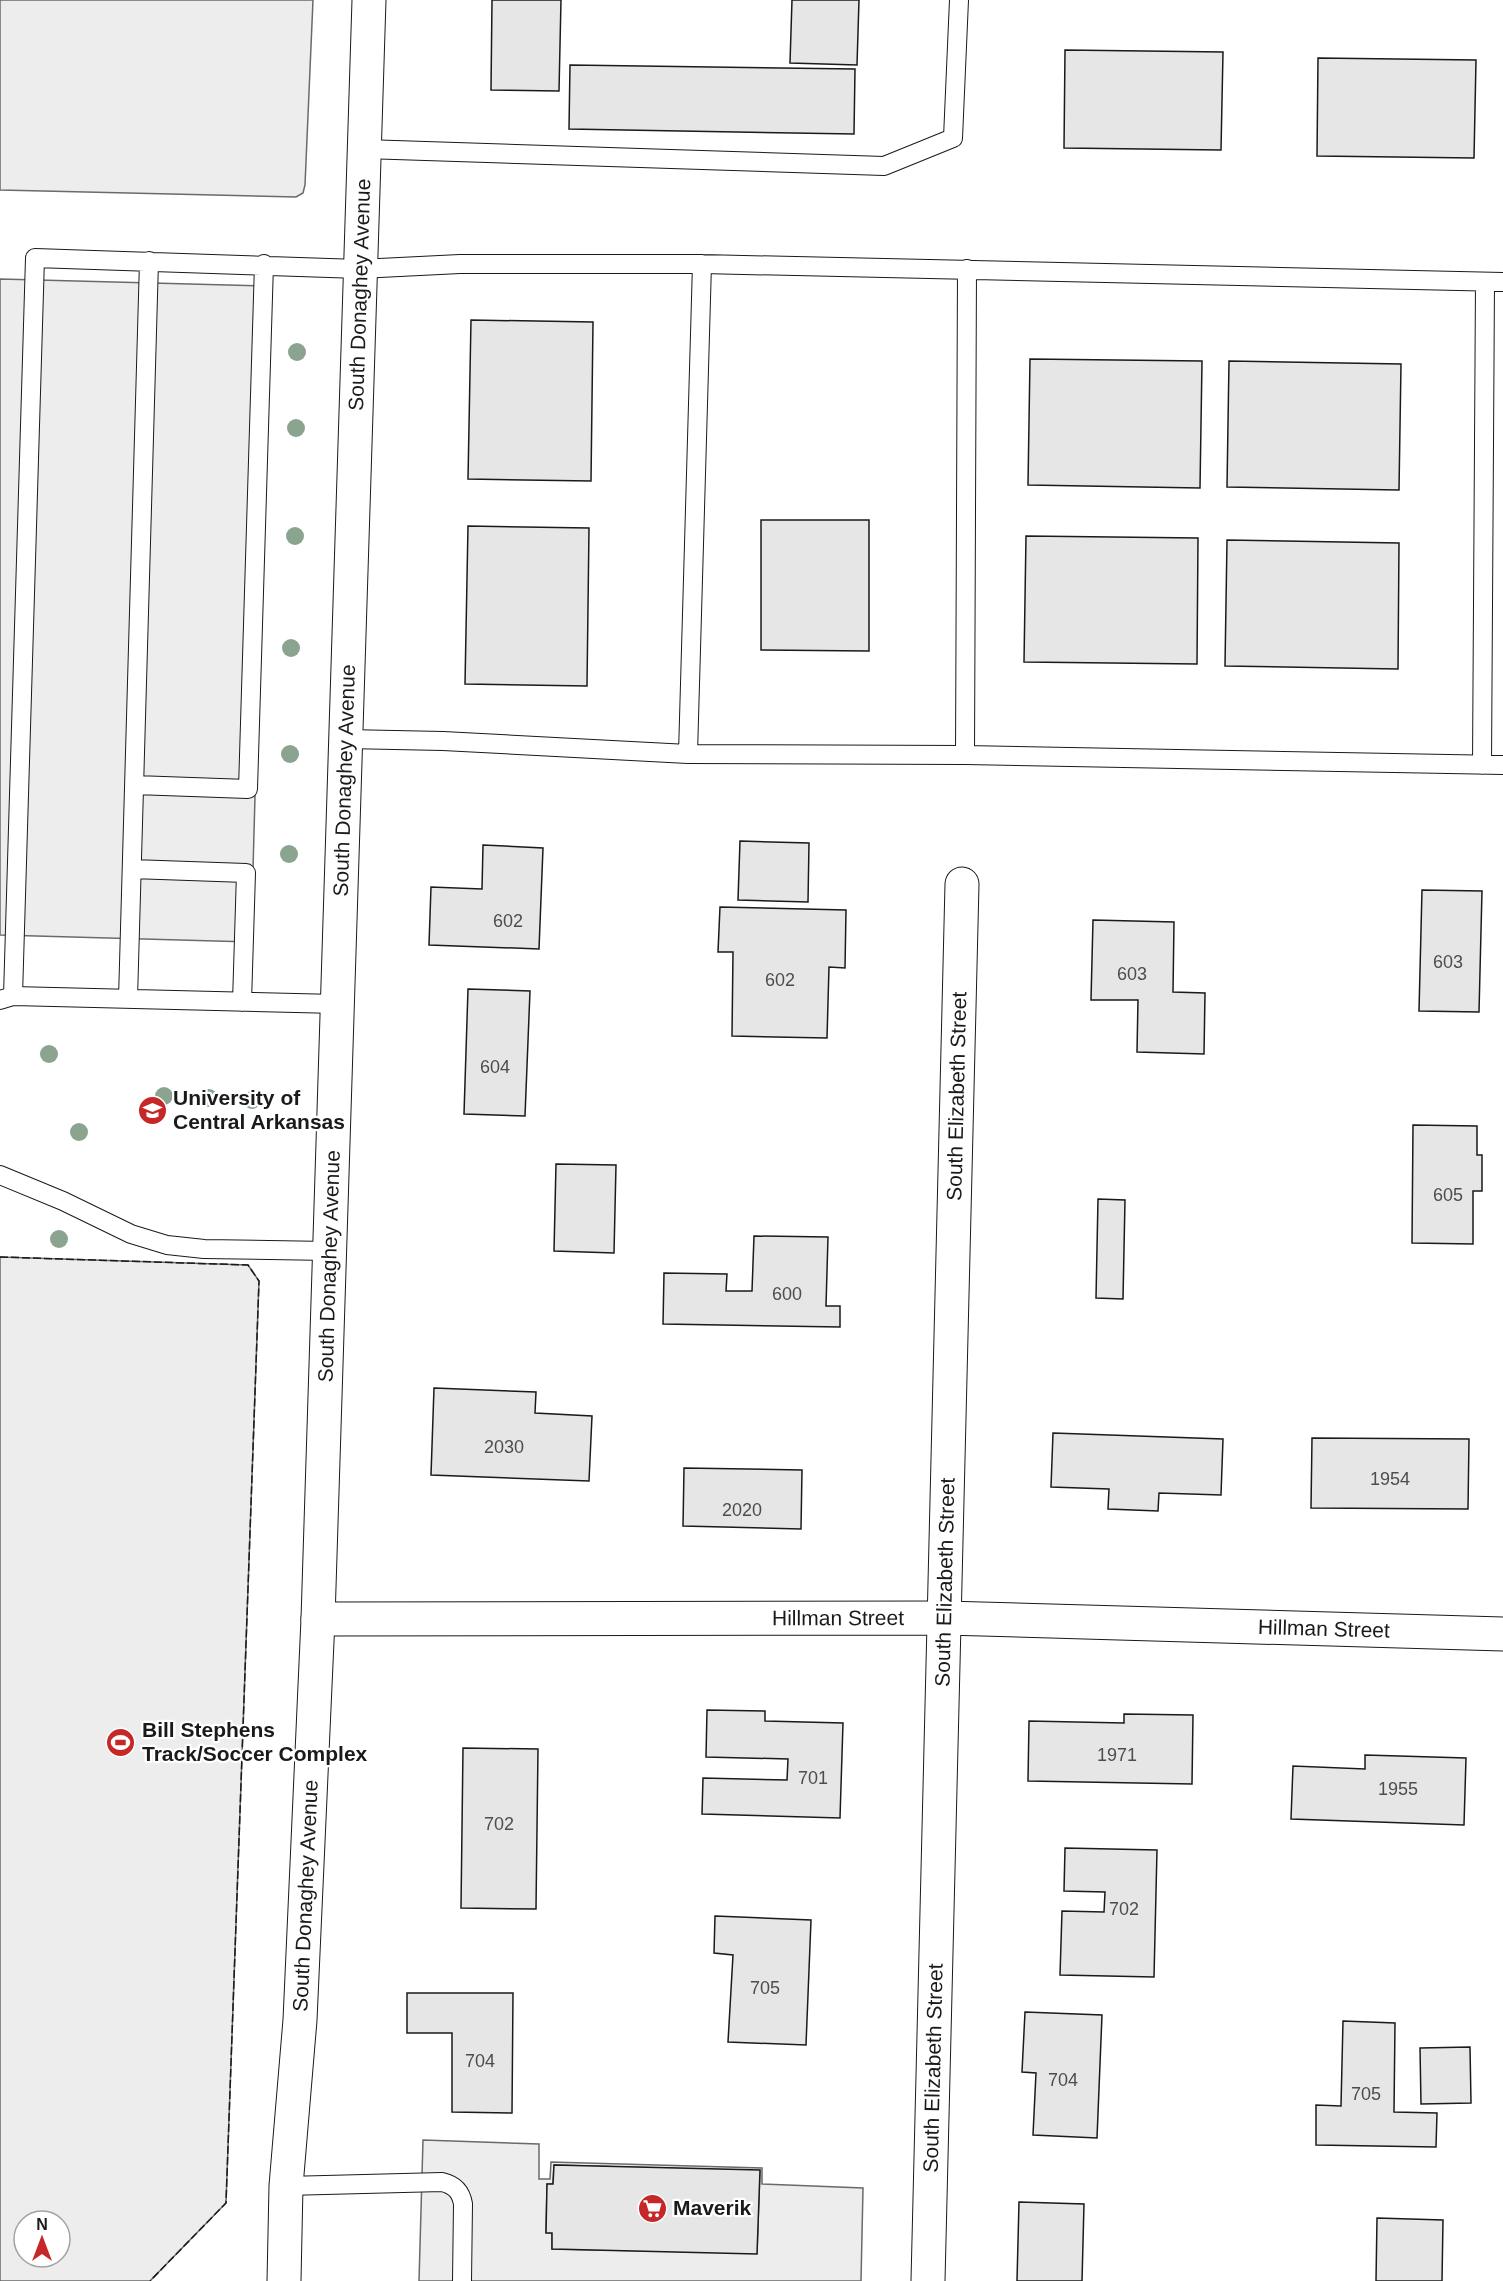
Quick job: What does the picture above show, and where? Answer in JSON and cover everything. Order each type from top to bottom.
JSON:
[{"type":"street","name":"South Donaghey Avenue","points":[[284,2281],[286,2186],[300,2020],[318,1619],[369,0]]},
{"type":"street","name":"South Elizabeth Street","points":[[928,2281],[962,884]]},
{"type":"street","name":"Hillman Street","points":[[318,1619],[945,1618],[1503,1634]]},
{"type":"lane","points":[[364,149],[884,166],[953,138],[959,0]]},
{"type":"lane","points":[[337,1004],[6,998],[35,258],[359,269],[460,264],[702,264],[1494,282],[1482,765]]},
{"type":"lane","points":[[128,999],[149,261]]},
{"type":"lane","points":[[135,785],[248,789],[264,264]]},
{"type":"lane","points":[[688,754],[702,264]]},
{"type":"lane","points":[[965,755],[967,269]]},
{"type":"lane","points":[[346,739],[443,741],[688,754],[965,755],[1503,765]]},
{"type":"lane","points":[[132,869],[246,873],[242,1002]]},
{"type":"lane","points":[[0,1175],[63,1201],[131,1234],[167,1245],[204,1249],[329,1251]]},
{"type":"lane","points":[[286,2186],[442,2182],[453,2185],[460,2193],[463,2204],[462,2281]]},
{"type":"shaded area","points":[[0,0],[313,0],[303,193],[296,197],[0,190]]},
{"type":"shaded area","points":[[0,279],[269,286],[251,942],[0,935]]},
{"type":"shaded area","name":"Bill Stephens Track/Soccer Complex","points":[[0,1257],[248,1265],[259,1281],[226,2203],[150,2281],[0,2281]]},
{"type":"shaded area","points":[[423,2140],[539,2144],[539,2179],[550,2179],[551,2162],[762,2168],[762,2184],[863,2188],[861,2281],[419,2281]],"holes":[[[554,2165],[760,2171],[757,2253],[552,2249],[552,2233],[546,2232],[547,2184],[553,2184]]]},
{"type":"building","points":[[492,0],[561,0],[559,91],[491,90]]},
{"type":"building","points":[[792,0],[859,0],[857,65],[790,63]]},
{"type":"building","points":[[1065,50],[1223,52],[1221,150],[1064,148]]},
{"type":"building","points":[[1318,58],[1476,60],[1474,158],[1317,156]]},
{"type":"building","points":[[570,65],[855,69],[854,134],[569,129]]},
{"type":"building","points":[[471,320],[593,322],[591,481],[468,479]]},
{"type":"building","points":[[1030,359],[1202,361],[1200,488],[1028,485]]},
{"type":"building","points":[[1229,361],[1401,364],[1399,490],[1227,487]]},
{"type":"building","points":[[761,520],[869,520],[869,651],[761,650]]},
{"type":"building","points":[[468,526],[589,528],[587,686],[465,684]]},
{"type":"building","points":[[1026,536],[1198,538],[1197,664],[1024,662]]},
{"type":"building","points":[[1227,540],[1399,543],[1398,669],[1225,666]]},
{"type":"building","points":[[740,841],[809,843],[808,902],[738,900]]},
{"type":"building","points":[[483,845],[543,848],[539,949],[429,945],[431,887],[482,889]]},
{"type":"building","points":[[1422,890],[1482,891],[1479,1012],[1419,1011]]},
{"type":"building","points":[[720,907],[846,910],[845,968],[829,967],[827,1038],[732,1036],[733,952],[718,952]]},
{"type":"building","points":[[1093,920],[1174,922],[1173,992],[1205,993],[1204,1054],[1137,1052],[1138,1000],[1091,1000]]},
{"type":"building","points":[[468,989],[530,991],[525,1116],[464,1114]]},
{"type":"building","points":[[1413,1125],[1477,1126],[1477,1155],[1482,1155],[1482,1191],[1473,1191],[1473,1244],[1412,1243]]},
{"type":"building","points":[[556,1164],[616,1165],[614,1253],[554,1251]]},
{"type":"building","points":[[1098,1199],[1125,1200],[1123,1299],[1096,1298]]},
{"type":"building","points":[[754,1236],[828,1237],[826,1306],[840,1306],[840,1327],[663,1324],[664,1273],[727,1274],[726,1291],[752,1291]]},
{"type":"building","points":[[434,1388],[536,1392],[535,1413],[592,1416],[589,1481],[431,1475]]},
{"type":"building","points":[[1053,1433],[1223,1439],[1221,1495],[1159,1493],[1158,1511],[1108,1509],[1109,1489],[1051,1487]]},
{"type":"building","points":[[1312,1438],[1469,1439],[1468,1509],[1311,1508]]},
{"type":"building","points":[[684,1468],[802,1470],[801,1529],[683,1526]]},
{"type":"building","points":[[707,1710],[765,1711],[765,1721],[843,1723],[840,1818],[702,1814],[703,1778],[787,1780],[788,1759],[706,1757]]},
{"type":"building","points":[[1124,1714],[1193,1715],[1192,1784],[1028,1781],[1029,1721],[1124,1723]]},
{"type":"building","points":[[463,1748],[538,1749],[536,1909],[461,1908]]},
{"type":"building","points":[[1365,1755],[1466,1758],[1464,1825],[1291,1819],[1293,1766],[1365,1769]]},
{"type":"building","points":[[1065,1848],[1157,1850],[1154,1977],[1060,1975],[1062,1911],[1104,1912],[1105,1892],[1064,1891]]},
{"type":"building","points":[[715,1916],[811,1920],[806,2045],[728,2042],[733,1955],[714,1953]]},
{"type":"building","points":[[407,1993],[513,1993],[512,2113],[452,2112],[452,2033],[407,2033]]},
{"type":"building","points":[[1025,2012],[1102,2015],[1097,2138],[1033,2135],[1036,2073],[1022,2072]]},
{"type":"building","points":[[1343,2021],[1395,2023],[1394,2112],[1437,2113],[1436,2147],[1316,2145],[1316,2105],[1341,2106]]},
{"type":"building","points":[[1470,2047],[1471,2103],[1421,2104],[1420,2048]]},
{"type":"building","name":"Maverik","points":[[554,2165],[760,2170],[757,2254],[552,2249],[552,2233],[546,2233],[547,2184],[553,2184]]},
{"type":"building","points":[[1019,2202],[1084,2204],[1082,2281],[1017,2281]]},
{"type":"building","points":[[1377,2218],[1443,2220],[1442,2281],[1376,2281]]},
{"type":"fence","points":[[0,1257],[248,1265],[259,1281],[226,2203],[150,2281]]},
{"type":"place","name":"University of Central Arkansas","points":[[152,1110]]},
{"type":"place","name":"Bill Stephens Track/Soccer Complex","points":[[121,1742]]},
{"type":"place","name":"Maverik","points":[[652,2208]]}]
